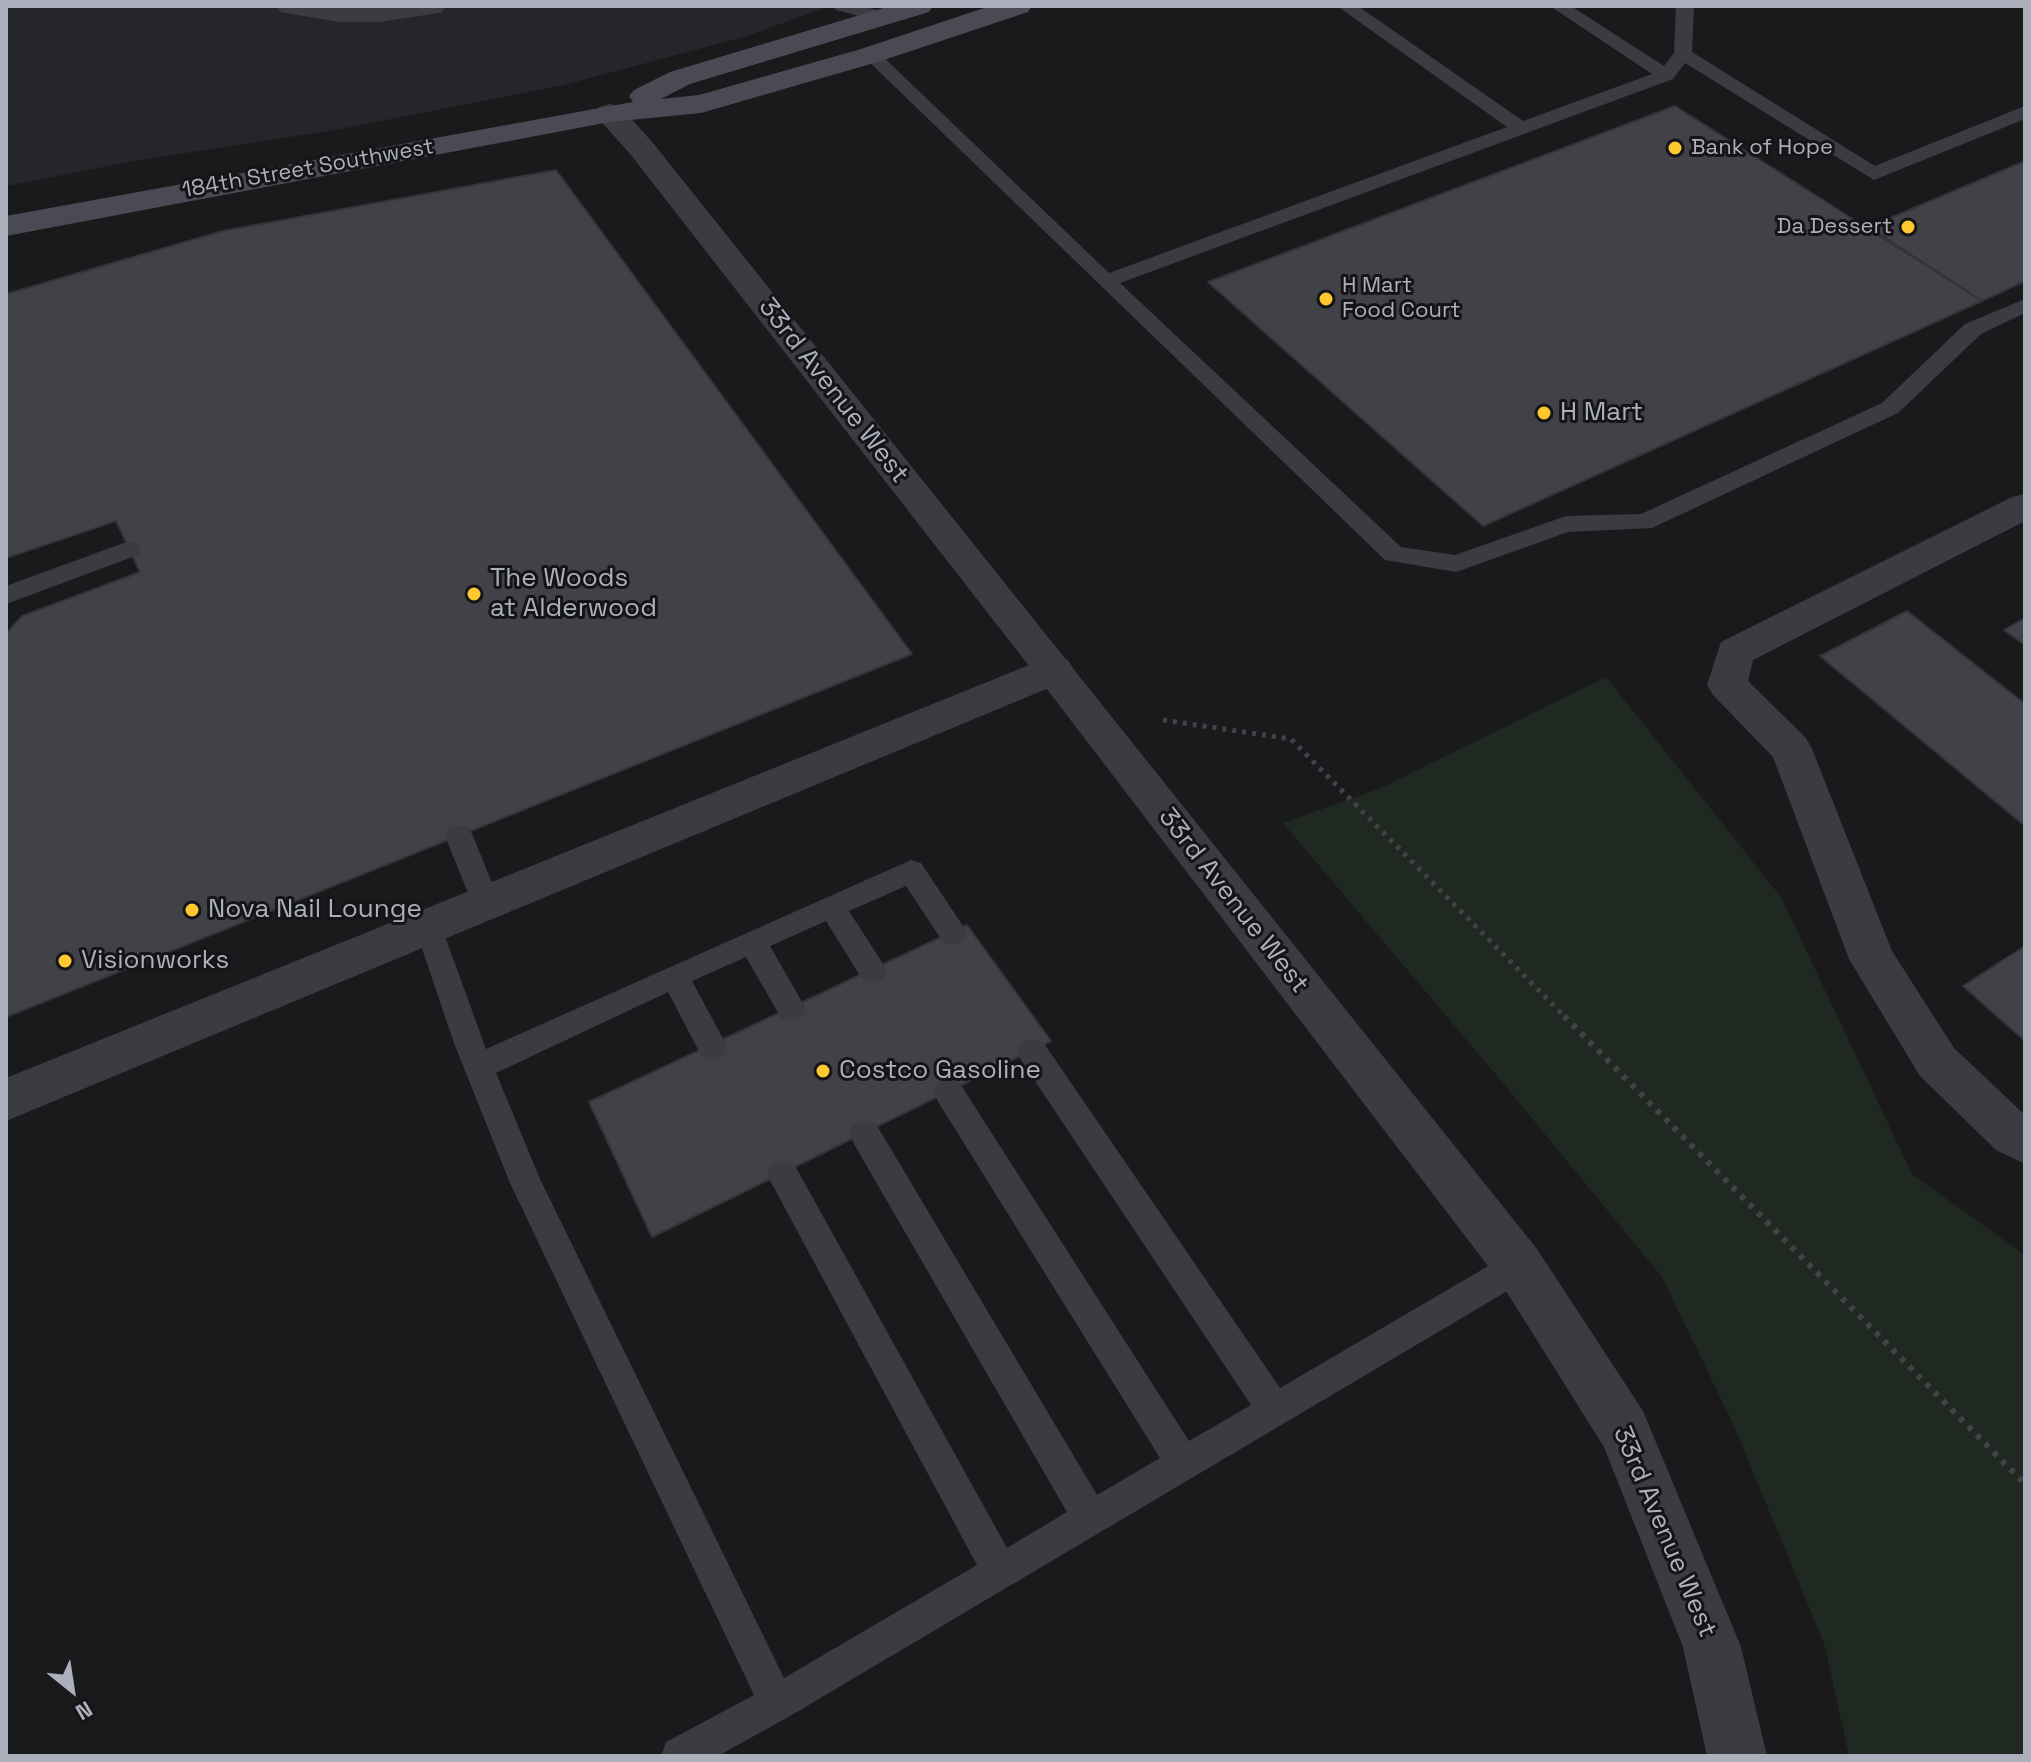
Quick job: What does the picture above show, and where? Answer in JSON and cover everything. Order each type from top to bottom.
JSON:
[{"type":"main road","name":"184th Street Southwest","points":[[610,113],[680,78],[919,6]]},
{"type":"main road","name":"184th Street Southwest","points":[[6,226],[610,113],[701,104],[871,55],[1018,6]]},
{"type":"street","points":[[290,6],[339,14],[379,14],[432,6]]},
{"type":"street","name":"33rd Avenue West","points":[[610,113],[642,149],[1054,670],[1519,1266],[1624,1430],[1712,1647],[1737,1756]]},
{"type":"street","points":[[2025,506],[1735,652],[1727,685],[1791,749],[1872,959],[1937,1062],[2013,1135],[2025,1142]]},
{"type":"street","points":[[6,1100],[1054,670]]},
{"type":"lane","points":[[842,6],[882,17]]},
{"type":"lane","points":[[1346,6],[1521,128]]},
{"type":"lane","points":[[1559,6],[1666,75]]},
{"type":"lane","points":[[1106,281],[1666,75],[1683,54],[1685,6]]},
{"type":"lane","points":[[1683,54],[1874,174],[2025,112]]},
{"type":"lane","points":[[871,55],[1394,554],[1456,564],[1566,524],[1644,522],[1890,408],[1973,329],[2025,305]]},
{"type":"lane","points":[[6,595],[129,549]]},
{"type":"lane","points":[[459,836],[486,903]]},
{"type":"lane","points":[[480,1066],[911,871],[953,934]]},
{"type":"lane","points":[[831,906],[872,970]]},
{"type":"lane","points":[[428,925],[469,1043],[526,1183],[777,1703]]},
{"type":"lane","points":[[752,942],[791,1009]]},
{"type":"lane","points":[[674,976],[712,1046]]},
{"type":"lane","points":[[1032,1051],[1274,1409]]},
{"type":"lane","points":[[948,1091],[1182,1462]]},
{"type":"lane","points":[[865,1134],[1090,1517]]},
{"type":"lane","points":[[783,1174],[999,1569]]},
{"type":"lane","points":[[680,1756],[777,1703],[999,1569],[1519,1266]]},
{"type":"path","points":[[1163,720],[1291,739],[2025,1484]]},
{"type":"shaded area","points":[[6,6],[830,6],[744,37],[564,85],[335,130],[134,161],[6,186]]},
{"type":"shaded area","points":[[1606,677],[1781,897],[1912,1174],[2025,1255],[2025,1756],[1849,1756],[1824,1643],[1733,1424],[1662,1277],[1283,823],[1381,788]]},
{"type":"building","name":"H Mart","points":[[1675,106],[1982,301],[1483,526],[1208,282]]},
{"type":"building","points":[[2025,161],[2025,281],[1982,301],[1869,227]]},
{"type":"building","name":"The Woods at Alderwood","points":[[556,170],[912,654],[6,1017],[6,634],[22,616],[140,572],[116,521],[6,558],[6,294],[223,231]]},
{"type":"building","points":[[1907,611],[2025,704],[2025,826],[1820,656]]},
{"type":"building","points":[[2025,618],[2025,645],[2004,630]]},
{"type":"building","name":"Costco Gasoline","points":[[967,925],[1051,1041],[652,1237],[589,1102]]},
{"type":"building","points":[[2025,946],[2025,1041],[1963,986]]},
{"type":"place","name":"Bank of Hope","points":[[1675,148]]},
{"type":"place","name":"Da Dessert","points":[[1908,227]]},
{"type":"place","name":"H Mart Food Court","points":[[1326,299]]},
{"type":"place","name":"H Mart","points":[[1544,413]]},
{"type":"place","name":"The Woods at Alderwood","points":[[474,594]]},
{"type":"place","name":"Nova Nail Lounge","points":[[192,910]]},
{"type":"place","name":"Visionworks","points":[[65,961]]},
{"type":"place","name":"Costco Gasoline","points":[[823,1071]]}]
